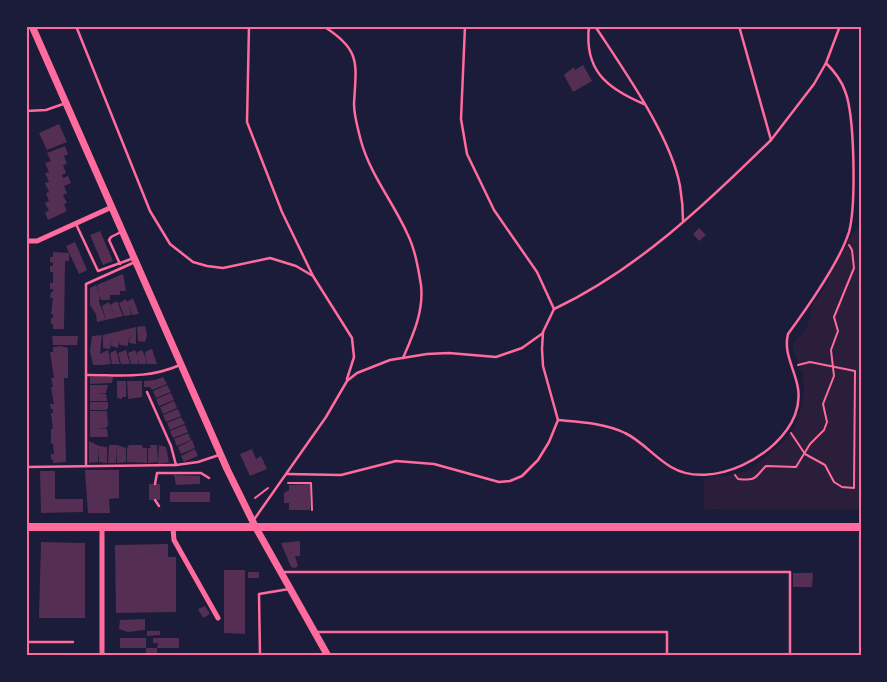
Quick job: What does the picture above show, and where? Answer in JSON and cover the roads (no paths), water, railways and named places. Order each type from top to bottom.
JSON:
[{"type":"main road","points":[[32,26],[252,526],[281,572],[328,656]]},
{"type":"main road","points":[[26,528],[252,526],[861,527]]},
{"type":"street","points":[[26,241],[37,241],[112,206]]},
{"type":"street","points":[[102,528],[102,656]]},
{"type":"street","points":[[173,528],[174,540],[218,618]]},
{"type":"lane","points":[[76,26],[150,211],[170,244],[193,262],[207,266],[223,268],[270,258],[296,266],[313,276]]},
{"type":"lane","points":[[249,26],[247,122],[282,212],[313,276],[352,338],[354,357],[347,381],[326,417],[252,526]]},
{"type":"lane","points":[[323,26],[331,31],[354,56],[357,74],[354,106],[361,143],[370,164],[408,234],[418,266],[421,288],[420,307],[416,329],[403,358]]},
{"type":"lane","points":[[465,26],[460,120],[467,154],[494,210],[537,272],[554,309]]},
{"type":"lane","points":[[589,26],[590,56],[597,72],[613,88],[644,104]]},
{"type":"lane","points":[[595,26],[644,104],[675,166],[680,185],[684,221]]},
{"type":"lane","points":[[739,26],[771,140]]},
{"type":"lane","points":[[287,474],[341,476],[396,462],[434,464],[486,480],[510,481],[522,476],[538,460],[549,442],[558,420],[543,366],[543,332],[554,309],[581,296],[612,276],[684,221],[726,184],[771,140],[814,84],[826,63],[840,26]]},
{"type":"lane","points":[[558,420],[591,423],[624,432],[671,466],[684,472],[700,473],[730,470],[758,457],[777,442],[787,430],[795,414],[798,400],[798,383],[786,344],[788,334],[801,316],[849,231],[852,204],[852,124],[846,91],[840,78],[826,63]]},
{"type":"lane","points":[[26,111],[46,110],[66,103]]},
{"type":"lane","points":[[76,223],[98,271],[135,260]]},
{"type":"lane","points":[[120,264],[109,240],[122,231]]},
{"type":"lane","points":[[86,466],[86,284],[135,260]]},
{"type":"lane","points":[[347,381],[357,373],[373,366],[403,358],[449,353],[496,357],[522,348],[543,332]]},
{"type":"lane","points":[[87,374],[147,376],[163,373],[181,365]]},
{"type":"lane","points":[[147,392],[171,446],[176,465]]},
{"type":"lane","points":[[26,467],[176,465],[198,462],[221,455]]},
{"type":"lane","points":[[155,484],[157,473],[201,472],[209,478]]},
{"type":"lane","points":[[156,500],[159,506]]},
{"type":"lane","points":[[281,572],[790,572],[790,656]]},
{"type":"lane","points":[[260,656],[259,594],[290,589]]},
{"type":"lane","points":[[315,632],[667,632],[667,656]]},
{"type":"lane","points":[[26,642],[73,642]]}]
